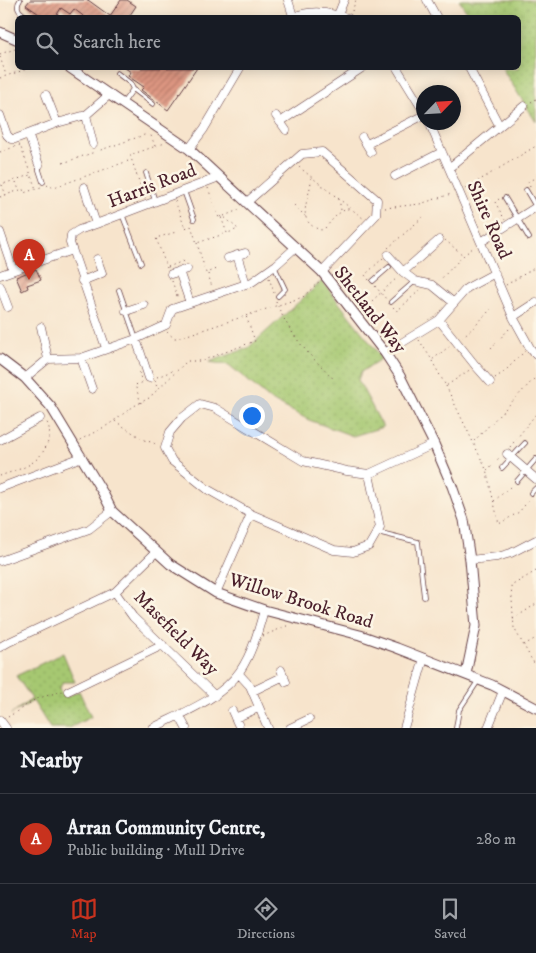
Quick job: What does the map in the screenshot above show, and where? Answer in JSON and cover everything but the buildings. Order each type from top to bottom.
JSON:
[{"type":"street","points":[[288,0],[292,15]]},
{"type":"street","points":[[301,15],[314,12],[338,15],[344,0]]},
{"type":"street","points":[[426,0],[435,15]]},
{"type":"street","points":[[0,32],[15,39]]},
{"type":"street","name":"Shetland Way","points":[[73,70],[189,149],[296,247],[323,274],[385,353],[400,376],[434,444],[464,520],[476,626],[466,674]]},
{"type":"street","points":[[189,149],[204,129],[239,70]]},
{"type":"street","points":[[286,130],[278,119],[359,70]]},
{"type":"street","points":[[398,70],[416,100]]},
{"type":"street","points":[[470,70],[499,126]]},
{"type":"street","points":[[0,115],[9,138],[15,139],[57,123],[86,115],[110,94]]},
{"type":"street","points":[[46,95],[57,123]]},
{"type":"street","points":[[449,168],[524,106]]},
{"type":"street","points":[[86,115],[93,144]]},
{"type":"street","points":[[371,152],[365,141],[416,118]]},
{"type":"street","name":"Shire Road","points":[[432,130],[515,320],[530,348],[536,355]]},
{"type":"street","points":[[28,134],[39,165]]},
{"type":"street","points":[[248,203],[302,154],[322,152],[377,200],[376,215],[323,274]]},
{"type":"street","points":[[398,171],[442,152]]},
{"type":"street","name":"Harris Road","points":[[72,250],[70,243],[72,235],[79,230],[184,191],[218,176]]},
{"type":"street","name":"Harris Road","points":[[84,188],[96,224]]},
{"type":"street","points":[[480,242],[535,208]]},
{"type":"street","points":[[0,232],[13,270]]},
{"type":"street","points":[[403,272],[438,240]]},
{"type":"street","points":[[25,378],[48,359],[81,358],[163,328],[172,309],[246,284],[267,272],[296,247]]},
{"type":"street","points":[[0,275],[72,250],[106,348]]},
{"type":"street","points":[[228,258],[241,254],[246,284]]},
{"type":"street","points":[[388,255],[392,264],[416,281],[430,285],[454,303]]},
{"type":"street","points":[[82,281],[102,273],[97,259]]},
{"type":"street","points":[[169,271],[184,267],[190,303]]},
{"type":"street","points":[[385,353],[440,320],[467,288],[494,273]]},
{"type":"street","points":[[0,286],[8,307]]},
{"type":"street","points":[[515,320],[536,302]]},
{"type":"street","points":[[126,311],[144,305]]},
{"type":"street","points":[[440,320],[490,382]]},
{"type":"street","points":[[41,327],[48,359]]},
{"type":"street","points":[[136,339],[148,375]]},
{"type":"street","points":[[81,358],[92,390]]},
{"type":"street","name":"Willow Brook Road","points":[[0,359],[25,378],[51,407],[112,511],[155,553],[170,564],[216,593],[264,610],[360,635],[466,674],[503,690],[536,708]]},
{"type":"street","points":[[369,474],[380,527],[368,546],[353,552],[334,550],[251,514],[207,490],[172,461],[166,448],[170,432],[182,418],[200,404],[215,408],[303,461],[369,474],[434,444]]},
{"type":"street","points":[[0,440],[40,418]]},
{"type":"street","points":[[508,453],[536,479]]},
{"type":"street","points":[[0,488],[82,457]]},
{"type":"street","points":[[0,561],[89,529],[112,511]]},
{"type":"street","points":[[216,593],[251,514]]},
{"type":"street","points":[[470,560],[497,557],[511,553],[536,540]]},
{"type":"street","points":[[0,647],[115,592],[155,553]]},
{"type":"street","name":"Masefield Way","points":[[115,592],[133,616],[215,696]]},
{"type":"street","points":[[153,728],[215,696],[238,674],[256,640],[264,610]]},
{"type":"street","points":[[68,691],[163,645]]},
{"type":"street","points":[[404,728],[424,658]]},
{"type":"street","points":[[238,674],[253,691],[258,708],[268,728]]},
{"type":"street","points":[[253,691],[284,676]]},
{"type":"street","points":[[488,728],[503,690]]},
{"type":"street","points":[[235,718],[258,708]]},
{"type":"street","points":[[179,715],[186,728]]},
{"type":"street","points":[[290,728],[304,719]]},
{"type":"lane","points":[[20,0],[18,9],[24,15]]},
{"type":"lane","points":[[117,74],[153,104]]},
{"type":"lane","points":[[123,103],[133,89]]},
{"type":"lane","points":[[39,165],[39,170],[45,184]]},
{"type":"lane","points":[[146,173],[155,201]]},
{"type":"lane","points":[[526,190],[535,208]]},
{"type":"lane","points":[[184,191],[194,219]]},
{"type":"lane","points":[[502,198],[529,238]]},
{"type":"lane","points":[[122,214],[141,263]]},
{"type":"lane","points":[[373,281],[392,264]]},
{"type":"lane","points":[[274,266],[284,289],[278,296]]},
{"type":"lane","points":[[391,302],[416,281]]},
{"type":"lane","points":[[119,290],[136,339]]},
{"type":"lane","points":[[502,468],[508,453],[525,443]]},
{"type":"lane","points":[[517,481],[536,459]]},
{"type":"lane","points":[[532,495],[536,488]]},
{"type":"lane","points":[[377,532],[418,542],[424,597]]},
{"type":"lane","points":[[456,728],[460,710],[478,680]]},
{"type":"path","points":[[350,15],[356,0]]},
{"type":"path","points":[[7,76],[0,55],[15,49]]},
{"type":"path","points":[[0,78],[24,70]]},
{"type":"path","points":[[64,163],[150,132],[155,146]]},
{"type":"path","points":[[147,204],[130,155],[175,139]]},
{"type":"path","points":[[0,152],[20,145],[36,189]]},
{"type":"path","points":[[376,210],[420,204],[459,193],[536,146]]},
{"type":"path","points":[[16,180],[20,190],[23,189],[24,193],[45,184],[50,187],[58,186],[132,159]]},
{"type":"path","points":[[294,162],[311,178],[352,208],[368,223]]},
{"type":"path","points":[[6,195],[1,185],[31,175]]},
{"type":"path","points":[[532,189],[528,182],[536,177]]},
{"type":"path","points":[[306,217],[305,204],[311,178]]},
{"type":"path","points":[[207,182],[219,218],[246,207],[248,203]]},
{"type":"path","points":[[0,197],[20,190]]},
{"type":"path","points":[[173,195],[185,228],[191,226],[215,295]]},
{"type":"path","points":[[339,198],[341,211]]},
{"type":"path","points":[[502,198],[495,202],[508,225]]},
{"type":"path","points":[[294,205],[316,228],[322,230],[341,211],[352,208]]},
{"type":"path","points":[[222,216],[227,233]]},
{"type":"path","points":[[197,242],[238,229],[222,216]]},
{"type":"path","points":[[422,217],[388,248],[388,255],[365,275],[397,311],[480,242]]},
{"type":"path","points":[[176,232],[156,238],[180,306]]},
{"type":"path","points":[[438,240],[442,237],[464,256]]},
{"type":"path","points":[[169,271],[184,267]]},
{"type":"path","points":[[501,288],[536,267]]},
{"type":"path","points":[[207,273],[216,270]]},
{"type":"path","points":[[267,272],[278,305],[298,340],[310,356],[328,371],[334,380]]},
{"type":"path","points":[[356,315],[403,272]]},
{"type":"path","points":[[163,328],[174,338],[178,338],[303,297],[323,274]]},
{"type":"path","points":[[432,360],[473,328],[490,310]]},
{"type":"path","points":[[74,444],[149,398],[187,361],[201,361],[255,341],[246,316]]},
{"type":"path","points":[[491,348],[515,320]]},
{"type":"path","points":[[416,335],[432,360],[474,442],[486,470],[498,524],[519,512],[532,495]]},
{"type":"path","points":[[490,382],[530,348]]},
{"type":"path","points":[[446,386],[475,365]]},
{"type":"path","points":[[142,382],[139,373],[148,375],[172,371],[174,373]]},
{"type":"path","points":[[141,403],[135,385],[142,382],[148,375]]},
{"type":"path","points":[[148,375],[158,389]]},
{"type":"path","points":[[474,442],[536,377]]},
{"type":"path","points":[[486,470],[508,453],[536,414]]},
{"type":"path","points":[[0,476],[34,462],[45,449],[50,437],[50,427],[46,421],[57,417]]},
{"type":"path","points":[[114,421],[144,440],[154,442],[166,456],[169,455]]},
{"type":"path","points":[[494,502],[510,486]]},
{"type":"path","points":[[536,571],[511,586],[514,628],[533,662],[536,663]]},
{"type":"path","points":[[513,618],[536,604]]},
{"type":"path","points":[[256,640],[300,620]]},
{"type":"path","points":[[524,645],[536,638]]},
{"type":"path","points":[[2,723],[36,699],[62,690],[68,691]]},
{"type":"green space","points":[[459,0],[536,0],[536,122],[503,70],[521,70],[521,15],[469,15]]},
{"type":"green space","points":[[322,281],[382,358],[361,372],[358,380],[383,427],[353,436],[309,420],[271,400],[229,365],[209,362],[248,348]]},
{"type":"green space","points":[[63,653],[75,682],[63,682],[59,690],[66,697],[79,691],[91,717],[69,728],[50,728],[33,701],[11,714],[32,699],[16,676]]},
{"type":"place","name":"Arran Community Centre,","points":[[29,280]]}]
